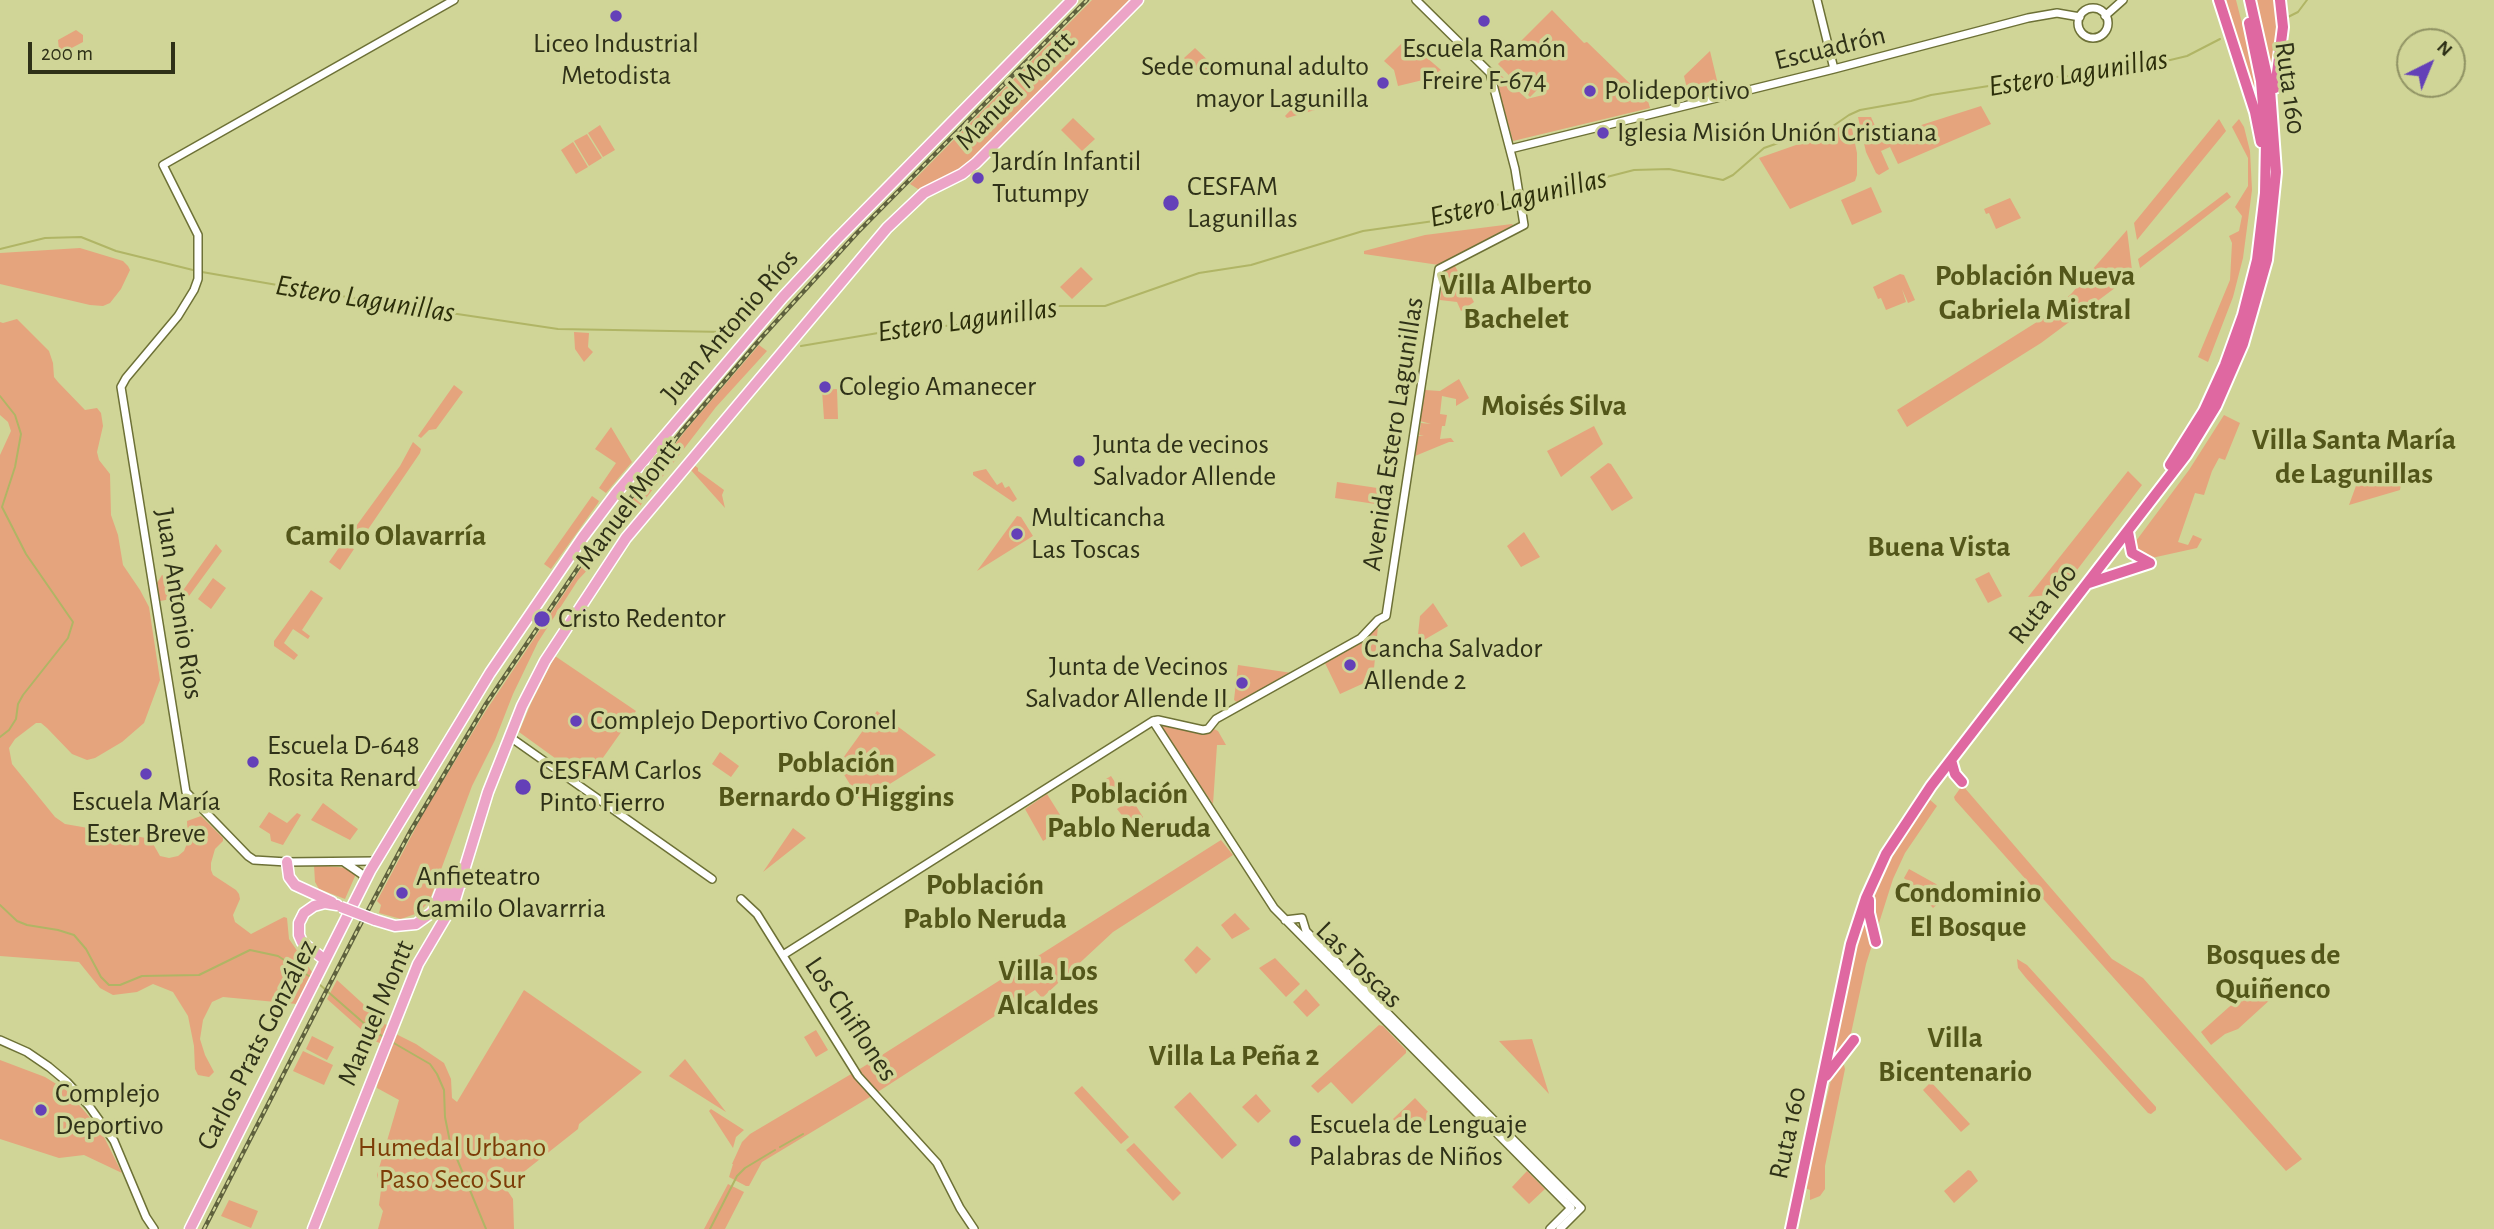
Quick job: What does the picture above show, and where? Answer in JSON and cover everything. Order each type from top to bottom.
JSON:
[{"type":"highway","points":[[2218,0],[2258,124],[2266,193]]},
{"type":"highway","name":"Ruta 160","points":[[1784,1229],[1844,946],[1871,869],[1917,793],[2144,501],[2195,426],[2219,379],[2243,315],[2257,260],[2266,193],[2266,141],[2255,49],[2243,0]]},
{"type":"highway","name":"Ruta 160","points":[[1791,1229],[1852,944],[1871,886],[1900,829],[2199,436],[2222,393],[2243,344],[2260,291],[2270,242],[2276,188],[2274,122],[2265,59],[2250,0]]},
{"type":"highway","points":[[2274,122],[2276,74],[2282,34],[2280,0]]},
{"type":"highway","points":[[2088,583],[2150,563],[2132,553],[2128,532]]},
{"type":"highway","points":[[1951,760],[1955,774],[1962,782]]},
{"type":"highway","points":[[1871,886],[1869,908],[1876,942]]},
{"type":"highway","points":[[1821,1085],[1844,1061],[1854,1040]]},
{"type":"main road","name":"Juan Antonio Ríos","points":[[364,881],[507,648],[614,496],[822,254],[1072,0]]},
{"type":"main road","name":"Manuel Montt","points":[[313,1229],[420,960],[450,912],[484,805],[522,706],[545,662],[634,526],[853,267],[921,195],[932,187],[962,174],[976,163],[1138,0]]},
{"type":"main road","points":[[287,862],[289,877],[295,885],[391,926],[405,926],[421,921],[441,906],[452,890],[461,884]]},
{"type":"main road","name":"Carlos Prats González","points":[[190,1229],[364,881]]},
{"type":"main road","points":[[325,960],[302,942],[299,923],[304,913],[314,906],[325,903],[339,906]]},
{"type":"street","name":"Juan Antonio Ríos","points":[[376,861],[261,862],[248,856],[191,799],[185,789],[121,392],[125,378],[178,316],[198,279],[196,229],[163,165],[454,0]]},
{"type":"street","points":[[1416,0],[1489,72],[1510,149]]},
{"type":"street","points":[[1817,0],[1835,69]]},
{"type":"street","points":[[2080,17],[2080,30],[2084,35],[2093,38],[2100,36],[2106,29],[2105,16],[2123,0]]},
{"type":"street","name":"Escuadrón","points":[[1510,149],[2043,15],[2062,13],[2080,17],[2084,11],[2091,9],[2099,10],[2105,16]]},
{"type":"street","name":"Avenida Estero Lagunillas","points":[[1153,721],[1161,720],[1205,730],[1214,721],[1361,638],[1378,620],[1386,616],[1439,269],[1524,225],[1510,149]]},
{"type":"street","points":[[783,955],[1153,721]]},
{"type":"street","name":"Las Toscas","points":[[1153,721],[1271,906],[1571,1208],[1550,1229]]},
{"type":"street","points":[[510,737],[712,879]]},
{"type":"street","points":[[343,862],[363,874],[364,881]]},
{"type":"street","name":"Los Chiflones","points":[[741,899],[757,914],[855,1071],[937,1163],[974,1229]]},
{"type":"street","name":"Las Toscas","points":[[1285,920],[1302,918],[1307,932],[1580,1208],[1560,1229]]},
{"type":"street","points":[[0,1040],[27,1052],[49,1067],[89,1105],[114,1141],[146,1217],[154,1229]]},
{"type":"green space","points":[[1092,0],[1132,0],[970,165],[921,191],[910,184]]},
{"type":"green space","points":[[2221,0],[2236,0],[2257,82],[2262,126]]},
{"type":"green space","points":[[2254,0],[2274,0],[2277,9],[2277,35],[2271,66]]},
{"type":"green space","name":"Polideportivo","points":[[1552,10],[1648,101],[1650,108],[1513,141],[1492,67],[1527,99],[1543,95],[1540,87],[1530,97],[1498,64]]},
{"type":"green space","points":[[76,30],[83,35],[83,42],[64,52],[59,50],[58,40]]},
{"type":"green space","points":[[1405,40],[1422,58],[1426,57],[1441,70],[1427,79],[1398,86],[1394,70],[1384,61]]},
{"type":"green space","points":[[1195,48],[1216,68],[1205,79],[1184,58]]},
{"type":"green space","points":[[1710,51],[1720,93],[1690,101],[1684,76]]},
{"type":"green space","points":[[1306,94],[1315,110],[1287,118],[1285,116]]},
{"type":"green space","points":[[1981,106],[1991,124],[1898,164],[1890,147],[1881,151],[1889,169],[1879,175],[1876,173],[1866,152],[1858,117],[1871,117],[1876,128],[1893,134]]},
{"type":"green space","points":[[1073,118],[1095,139],[1082,151],[1061,130]]},
{"type":"green space","points":[[1850,119],[1857,153],[1855,181],[1790,209],[1759,158],[1796,145],[1820,141]]},
{"type":"green space","points":[[2219,119],[2226,131],[2137,240],[2134,223]]},
{"type":"green space","points":[[2239,119],[2244,127],[2250,151],[2252,190],[2243,258],[2233,297],[2208,362],[2198,357],[2230,280],[2232,243],[2229,236],[2239,231],[2242,216],[2235,207],[2248,186],[2248,158],[2232,127]]},
{"type":"green space","points":[[600,125],[615,150],[603,157],[588,133]]},
{"type":"green space","points":[[587,134],[602,158],[589,166],[574,141]]},
{"type":"green space","points":[[573,142],[588,167],[576,174],[561,150]]},
{"type":"green space","points":[[1871,187],[1882,212],[1852,225],[1841,200]]},
{"type":"green space","points":[[2227,192],[2231,197],[2140,268],[2138,259]]},
{"type":"green space","points":[[2010,198],[2021,218],[1996,229],[1989,213],[1986,214],[1984,209]]},
{"type":"green space","points":[[1512,224],[1439,265],[1364,254],[1364,251],[1425,235]]},
{"type":"green space","points":[[2127,230],[2132,270],[2127,279],[2041,343],[1907,427],[1897,410],[2048,315],[2071,294]]},
{"type":"green space","points":[[80,248],[123,261],[128,266],[130,270],[121,289],[110,303],[103,306],[90,305],[0,284],[0,253]]},
{"type":"green space","points":[[1455,266],[1474,302],[1461,311],[1457,302],[1440,300],[1444,272]]},
{"type":"green space","points":[[1081,267],[1093,279],[1072,299],[1060,287]]},
{"type":"green space","points":[[1900,274],[1904,275],[1915,300],[1908,303],[1902,289],[1906,302],[1886,310],[1873,287]]},
{"type":"green space","points":[[17,319],[49,351],[54,377],[58,382],[85,410],[97,408],[101,413],[103,426],[97,452],[99,460],[110,474],[111,515],[118,535],[123,565],[149,607],[160,680],[144,723],[122,742],[95,758],[87,760],[72,754],[47,728],[36,723],[15,739],[9,748],[12,764],[55,817],[65,824],[146,838],[152,842],[160,856],[169,858],[184,851],[188,841],[187,821],[201,816],[223,838],[215,849],[211,870],[213,875],[239,894],[240,899],[233,915],[235,922],[251,934],[284,917],[287,918],[289,939],[313,975],[297,1004],[223,997],[212,1002],[203,1020],[200,1039],[214,1072],[209,1077],[198,1075],[195,1069],[188,1016],[173,992],[153,984],[137,992],[113,995],[100,988],[79,962],[0,956],[0,455],[11,431],[8,422],[0,415],[0,322]]},
{"type":"green space","points":[[574,332],[589,333],[588,347],[593,352],[584,362],[575,349]]},
{"type":"green space","points":[[759,345],[767,351],[716,407],[607,549],[578,580],[538,642],[472,786],[429,902],[418,913],[401,919],[379,913],[381,905],[377,901],[423,814],[485,712],[590,555],[686,430]]},
{"type":"green space","points":[[1459,379],[1469,398],[1456,406],[1456,399],[1442,396],[1440,414],[1447,415],[1440,439],[1451,438],[1454,442],[1415,456],[1418,436],[1424,436],[1419,435],[1421,423],[1431,424],[1420,421],[1425,390],[1440,391]]},
{"type":"green space","points":[[454,385],[463,392],[436,429],[429,430],[421,438],[418,436]]},
{"type":"green space","points":[[837,389],[838,419],[824,419],[822,390]]},
{"type":"green space","points":[[2224,415],[2240,423],[2225,460],[2219,458],[2212,471],[2204,495],[2195,493],[2178,542],[2188,545],[2193,535],[2202,539],[2197,548],[2147,559],[2142,557],[2134,546],[2136,541],[2189,470]]},
{"type":"green space","points":[[1594,426],[1603,444],[1561,477],[1547,451]]},
{"type":"green space","points":[[611,427],[632,462],[606,493],[599,488],[616,463],[595,449]]},
{"type":"green space","points":[[413,442],[421,449],[420,453],[356,547],[346,540],[400,466]]},
{"type":"green space","points":[[1608,463],[1633,498],[1612,511],[1590,477]]},
{"type":"green space","points":[[694,465],[724,490],[722,495],[725,508],[690,469]]},
{"type":"green space","points":[[986,469],[997,485],[1002,482],[1005,488],[1009,486],[1017,499],[1013,502],[973,475],[973,472]]},
{"type":"green space","points":[[2128,471],[2142,485],[2054,600],[2048,595],[2028,597]]},
{"type":"green space","points":[[2361,472],[2401,484],[2400,490],[2349,505]]},
{"type":"green space","points":[[1337,482],[1384,489],[1382,505],[1335,498]]},
{"type":"green space","points":[[592,496],[598,503],[551,569],[544,564]]},
{"type":"green space","points":[[1017,516],[1021,517],[1033,536],[977,571]]},
{"type":"green space","points":[[1524,532],[1540,557],[1521,567],[1507,546]]},
{"type":"green space","points":[[343,542],[354,549],[340,570],[329,562]]},
{"type":"green space","points":[[216,544],[222,551],[189,596],[160,601],[157,583],[162,575],[184,589]]},
{"type":"green space","points":[[1989,572],[2002,596],[1988,603],[1975,579]]},
{"type":"green space","points":[[213,578],[226,588],[211,609],[198,599]]},
{"type":"green space","points":[[311,590],[323,598],[302,630],[310,636],[308,639],[293,629],[284,643],[298,655],[294,660],[274,646],[274,641]]},
{"type":"green space","points":[[1433,603],[1448,626],[1417,644],[1420,616]]},
{"type":"green space","points":[[1378,626],[1373,679],[1340,694],[1325,663],[1363,640]]},
{"type":"green space","name":"Complejo Deportivo Coronel","points":[[555,656],[636,711],[588,779],[584,779],[519,732]]},
{"type":"green space","points":[[1238,665],[1292,673],[1238,703],[1234,700]]},
{"type":"green space","points":[[877,711],[936,755],[861,802],[838,765]]},
{"type":"green space","points":[[1158,724],[1193,732],[1212,728],[1218,731],[1226,745],[1217,745],[1213,804]]},
{"type":"green space","points":[[720,752],[739,766],[731,777],[712,764]]},
{"type":"green space","points":[[1111,776],[1124,796],[1112,804],[1099,783]]},
{"type":"green space","points":[[1961,787],[1964,787],[2112,959],[2143,978],[2302,1159],[2286,1171],[1955,800],[1954,797]]},
{"type":"green space","points":[[1047,794],[1067,826],[1043,841],[1025,809]]},
{"type":"green space","points":[[1929,799],[1937,806],[1905,853],[1893,879],[1866,964],[1850,1038],[1836,1054],[1834,1048],[1844,997],[1868,905],[1898,844]]},
{"type":"green space","points":[[1130,800],[1143,817],[1131,827],[1117,809]]},
{"type":"green space","points":[[323,803],[358,829],[350,840],[311,820]]},
{"type":"green space","points":[[269,812],[287,823],[297,813],[301,815],[283,845],[271,841],[270,834],[259,827]]},
{"type":"green space","points":[[793,828],[806,838],[763,872]]},
{"type":"green space","points":[[1221,840],[1233,855],[1113,932],[1042,998],[1035,990],[870,1097],[762,1162],[749,1186],[729,1177],[742,1142],[750,1134],[863,1067]]},
{"type":"green space","points":[[314,865],[348,868],[356,874],[345,899],[319,889],[315,882]]},
{"type":"green space","points":[[1909,869],[1936,884],[1947,896],[1933,908],[1904,878]]},
{"type":"green space","points":[[1235,913],[1250,929],[1232,939],[1221,925]]},
{"type":"green space","points":[[1197,946],[1211,959],[1196,974],[1184,960]]},
{"type":"green space","points":[[1275,958],[1300,984],[1286,997],[1259,968]]},
{"type":"green space","points":[[2017,959],[2027,965],[2156,1110],[2148,1113],[2026,978],[2018,968]]},
{"type":"green space","name":"Humedal Urbano Paso Seco Sur","points":[[337,980],[396,1034],[444,1063],[451,1079],[452,1098],[457,1102],[524,990],[642,1072],[579,1124],[578,1129],[511,1182],[507,1190],[513,1199],[514,1229],[378,1229],[383,1211],[379,1205],[381,1190],[377,1175],[399,1100],[377,1088],[378,1075],[388,1046],[364,1032],[327,999]]},
{"type":"green space","points":[[2257,982],[2272,998],[2238,1029],[2225,1034],[2211,1045],[2201,1032]]},
{"type":"green space","points":[[1306,989],[1320,1005],[1307,1017],[1293,1002]]},
{"type":"green space","points":[[1379,1025],[1383,1026],[1406,1053],[1352,1104],[1331,1082],[1318,1093],[1311,1086]]},
{"type":"green space","points":[[816,1030],[828,1050],[816,1057],[804,1037]]},
{"type":"green space","points":[[312,1036],[334,1047],[327,1060],[306,1049]]},
{"type":"green space","points":[[1532,1039],[1549,1094],[1499,1041]]},
{"type":"green space","points":[[303,1051],[333,1065],[324,1085],[293,1071]]},
{"type":"green space","points":[[685,1059],[726,1112],[669,1076]]},
{"type":"green space","name":"Complejo Deportivo","points":[[0,1060],[45,1077],[66,1090],[100,1129],[122,1173],[84,1155],[59,1158],[0,1139]]},
{"type":"green space","points":[[1843,1061],[1845,1069],[1825,1166],[1825,1189],[1820,1196],[1810,1200],[1810,1190],[1805,1188],[1832,1076]]},
{"type":"green space","points":[[1931,1082],[1970,1124],[1961,1132],[1923,1090]]},
{"type":"green space","points":[[1082,1086],[1129,1137],[1121,1144],[1074,1093]]},
{"type":"green space","points":[[1190,1092],[1237,1145],[1222,1159],[1174,1107]]},
{"type":"green space","points":[[1256,1094],[1271,1111],[1258,1123],[1242,1107]]},
{"type":"green space","points":[[1415,1098],[1431,1115],[1410,1136],[1393,1119]]},
{"type":"green space","points":[[711,1109],[744,1130],[736,1137],[733,1148],[709,1111]]},
{"type":"green space","points":[[1134,1143],[1181,1193],[1173,1201],[1126,1150]]},
{"type":"green space","points":[[1968,1170],[1978,1181],[1954,1203],[1944,1191]]},
{"type":"green space","points":[[1527,1171],[1545,1189],[1529,1204],[1512,1187]]},
{"type":"green space","points":[[728,1184],[744,1192],[725,1229],[704,1229]]},
{"type":"green space","points":[[229,1200],[258,1211],[251,1228],[221,1216]]},
{"type":"waterway","name":"Estero Lagunillas","points":[[2288,17],[2298,12],[2307,0]]},
{"type":"waterway","name":"Estero Lagunillas","points":[[1521,199],[1634,170],[1669,169],[1723,180],[1733,175],[1764,148],[1784,141],[1820,135],[1860,110],[1931,95],[2040,78],[2116,73],[2187,56],[2220,39]]},
{"type":"waterway","name":"Estero Lagunillas","points":[[801,346],[896,330],[968,324],[1049,306],[1105,306],[1199,273],[1251,265],[1363,231],[1434,221],[1516,200]]},
{"type":"waterway","name":"Estero Lagunillas","points":[[0,249],[45,238],[81,237],[116,251],[197,271]]},
{"type":"waterway","name":"Estero Lagunillas","points":[[202,272],[558,329],[726,332],[735,335]]},
{"type":"waterway","points":[[0,396],[15,415],[21,434],[15,467],[2,507],[26,554],[73,622],[68,638],[23,695],[18,704],[16,719],[0,737]]},
{"type":"waterway","points":[[0,905],[17,921],[74,935],[109,985],[120,985],[142,976],[199,975],[250,950],[278,956],[312,978]]},
{"type":"waterway","points":[[319,984],[385,1038]]},
{"type":"waterway","points":[[392,1042],[430,1064],[437,1074],[444,1090],[445,1117],[450,1142],[486,1229]]},
{"type":"waterway","points":[[780,1147],[803,1134]]},
{"type":"waterway","points":[[710,1229],[737,1176],[775,1150]]},
{"type":"railway","points":[[204,1229],[410,832],[486,704],[584,559],[681,432],[762,337],[858,232],[1087,0]]},
{"type":"place","name":"Liceo Industrial Metodista","points":[[616,16]]},
{"type":"place","name":"Escuela Ramón Freire F-674","points":[[1484,21]]},
{"type":"place","name":"Sede comunal adulto mayor Lagunilla","points":[[1383,83]]},
{"type":"place","name":"Polideportivo","points":[[1590,91]]},
{"type":"place","name":"Iglesia Misión Unión Cristiana","points":[[1603,133]]},
{"type":"place","name":"Jardín Infantil Tutumpy","points":[[978,178]]},
{"type":"place","name":"CESFAM Lagunillas","points":[[1171,203]]},
{"type":"place","name":"Colegio Amanecer","points":[[825,387]]},
{"type":"place","name":"Junta de vecinos Salvador Allende","points":[[1079,461]]},
{"type":"place","name":"Multicancha Las Toscas","points":[[1017,534]]},
{"type":"place","name":"Cristo Redentor","points":[[542,619]]},
{"type":"place","name":"Cancha Salvador Allende 2","points":[[1350,665]]},
{"type":"place","name":"Junta de Vecinos Salvador Allende II","points":[[1242,683]]},
{"type":"place","name":"Complejo Deportivo Coronel","points":[[576,721]]},
{"type":"place","name":"Escuela D-648 Rosita Renard","points":[[253,762]]},
{"type":"place","name":"Escuela María Ester Breve","points":[[146,774]]},
{"type":"place","name":"CESFAM Carlos Pinto Fierro","points":[[523,787]]},
{"type":"place","name":"Anfieteatro Camilo Olavarrria","points":[[402,893]]},
{"type":"place","name":"Complejo Deportivo","points":[[41,1110]]},
{"type":"place","name":"Escuela de Lenguaje Palabras de Niños","points":[[1295,1141]]},
{"type":"district","name":"Población Nueva Gabriela Mistral","points":[[2035,293]]},
{"type":"district","name":"Villa Alberto Bachelet","points":[[1516,302]]},
{"type":"district","name":"Moisés Silva","points":[[1554,406]]},
{"type":"district","name":"Villa Santa María de Lagunillas","points":[[2354,457]]},
{"type":"district","name":"Camilo Olavarría","points":[[386,536]]},
{"type":"district","name":"Buena Vista","points":[[1939,547]]},
{"type":"district","name":"Población Bernardo O'Higgins","points":[[836,780]]},
{"type":"district","name":"Población Pablo Neruda","points":[[1129,811]]},
{"type":"district","name":"Población Pablo Neruda","points":[[985,902]]},
{"type":"district","name":"Condominio El Bosque","points":[[1968,910]]},
{"type":"district","name":"Bosques de Quiñenco","points":[[2273,972]]},
{"type":"district","name":"Villa Los Alcaldes","points":[[1048,988]]},
{"type":"district","name":"Villa Bicentenario","points":[[1955,1055]]},
{"type":"district","name":"Villa La Peña 2","points":[[1234,1056]]}]
